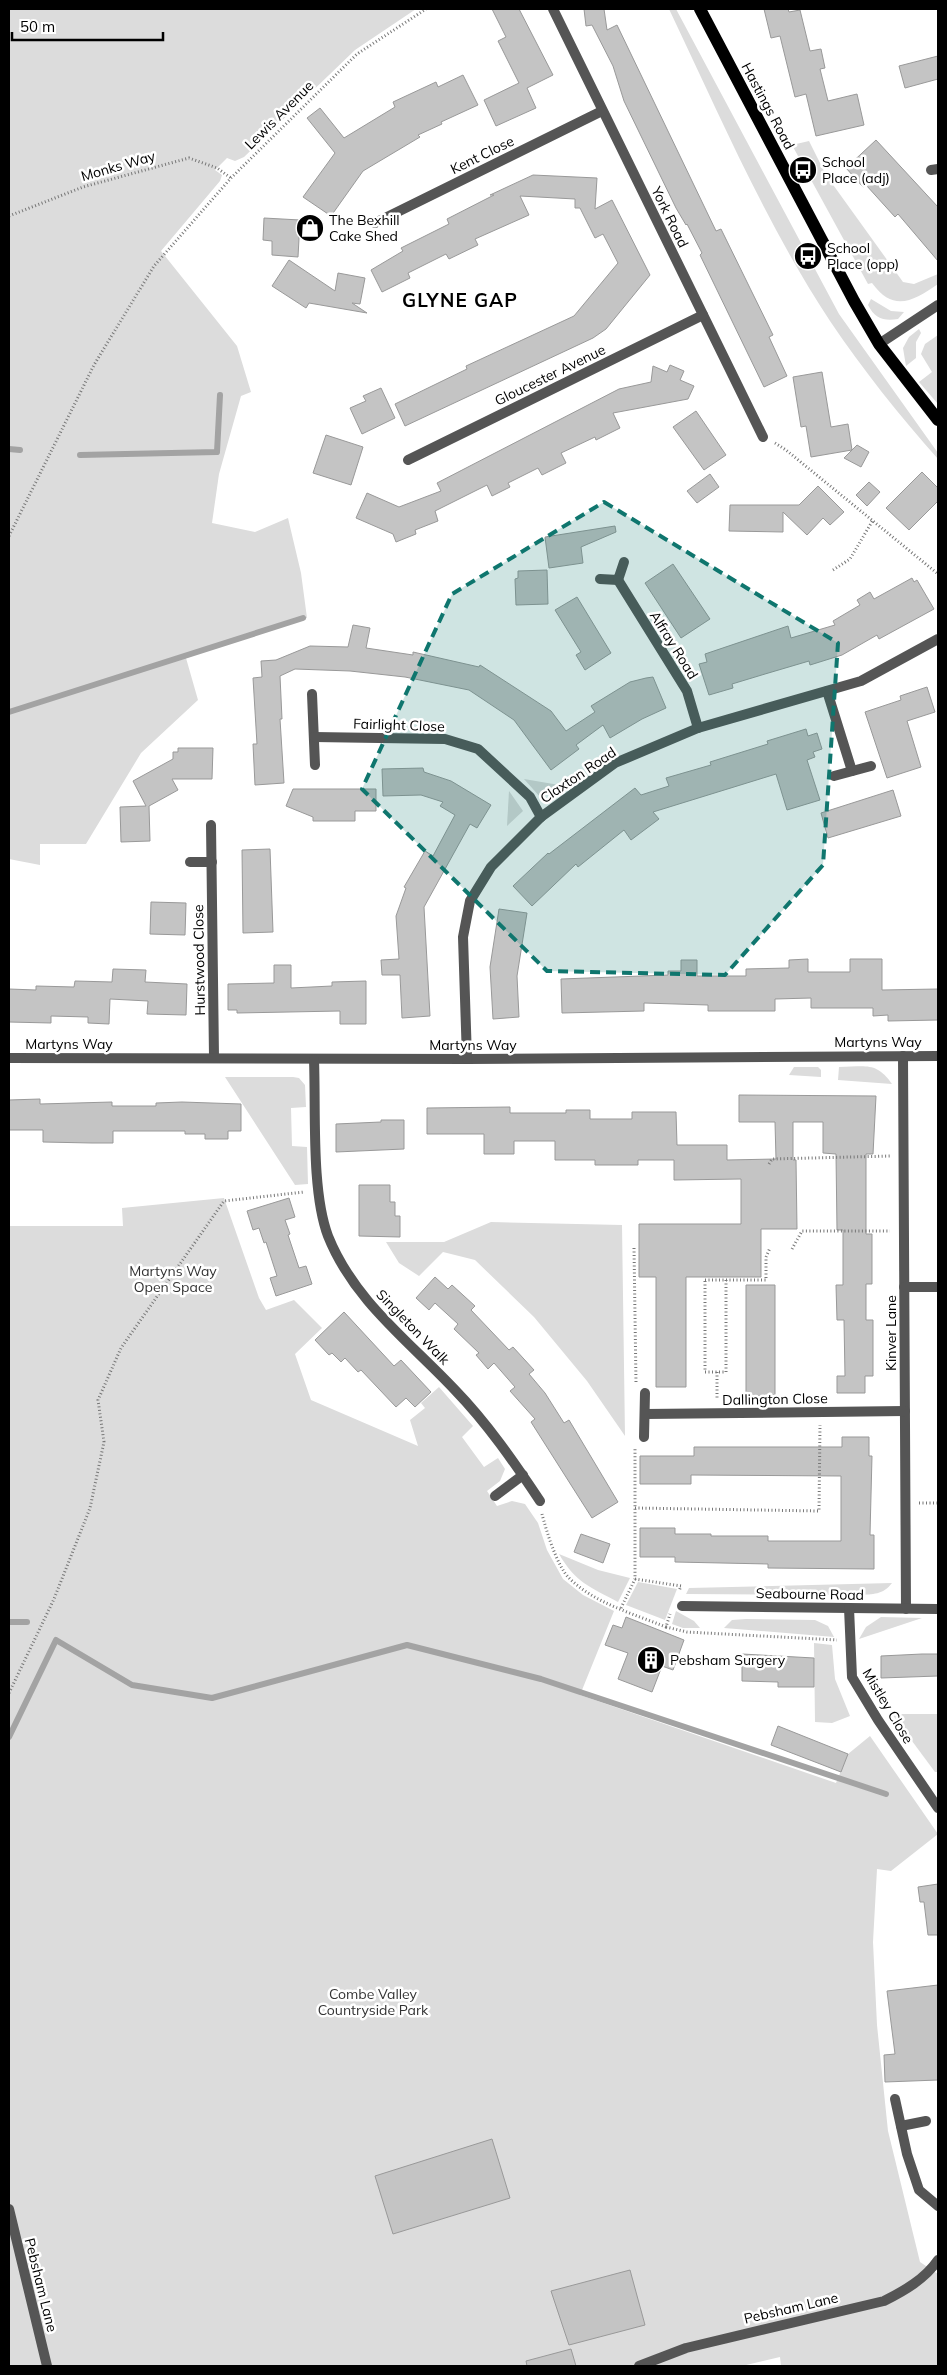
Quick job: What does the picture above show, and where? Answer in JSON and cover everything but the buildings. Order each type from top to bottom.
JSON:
[{"type":"main road","name":"Hastings Road","points":[[700,9],[849,292],[879,344],[938,420]]},
{"type":"street","name":"York Road","points":[[554,9],[602,111],[763,436]]},
{"type":"street","name":"Kent Close","points":[[375,223],[602,111]]},
{"type":"street","points":[[879,344],[938,304]]},
{"type":"street","name":"Gloucester Avenue","points":[[408,460],[703,315]]},
{"type":"street","points":[[600,579],[618,580],[624,562]]},
{"type":"street","name":"Alfray Road","points":[[618,580],[687,691],[698,728]]},
{"type":"street","name":"Claxton Road","points":[[467,1060],[463,938],[470,901],[491,867],[541,816],[616,763],[698,728],[861,681],[938,639]]},
{"type":"street","points":[[827,691],[852,771]]},
{"type":"street","points":[[312,694],[315,765]]},
{"type":"street","name":"Fairlight Close","points":[[314,737],[445,739],[478,748],[530,797],[541,816]]},
{"type":"street","points":[[834,776],[871,766]]},
{"type":"street","name":"Hurstwood Close","points":[[211,825],[214,1058]]},
{"type":"street","points":[[190,862],[212,862]]},
{"type":"street","name":"Kinver Lane","points":[[903,1056],[906,1609]]},
{"type":"street","name":"Martyns Way","points":[[9,1058],[467,1060],[938,1056]]},
{"type":"street","name":"Singleton Walk","points":[[314,1060],[318,1191],[328,1236],[350,1278],[377,1314],[456,1390],[503,1446],[540,1501]]},
{"type":"street","points":[[904,1287],[938,1286]]},
{"type":"street","points":[[640,1439],[645,1414],[645,1393]]},
{"type":"street","name":"Dallington Close","points":[[645,1414],[905,1411]]},
{"type":"street","points":[[495,1496],[523,1476]]},
{"type":"street","name":"Seabourne Road","points":[[678,1605],[938,1609]]},
{"type":"street","name":"Mistley Close","points":[[849,1608],[852,1678],[938,1808]]},
{"type":"street","points":[[895,2099],[907,2154],[919,2190],[938,2206]]},
{"type":"street","points":[[902,2126],[926,2121]]},
{"type":"street","name":"Pebsham Lane","points":[[9,2210],[47,2366]]},
{"type":"street","name":"Pebsham Lane","points":[[639,2366],[686,2348],[884,2301],[903,2292],[932,2269],[938,2260]]},
{"type":"path","name":"Lewis Avenue","points":[[9,536],[94,366],[154,266],[232,178],[357,54],[426,9]]},
{"type":"path","name":"Monks Way","points":[[9,216],[83,187],[189,158],[217,168],[232,178]]},
{"type":"path","points":[[763,436],[786,450],[938,574]]},
{"type":"path","points":[[833,570],[850,559],[873,520]]},
{"type":"path","points":[[769,1164],[772,1158],[904,1156]]},
{"type":"path","points":[[9,1693],[54,1599],[90,1508],[104,1442],[98,1400],[121,1348],[224,1201],[318,1191]]},
{"type":"path","points":[[792,1249],[802,1231],[904,1231]]},
{"type":"path","points":[[634,1248],[636,1384]]},
{"type":"path","points":[[726,1280],[726,1372],[705,1372],[705,1280],[726,1280],[766,1280],[766,1257],[770,1248]]},
{"type":"path","points":[[717,1372],[717,1413]]},
{"type":"path","points":[[621,1608],[634,1579],[635,1508],[640,1439]]},
{"type":"path","points":[[635,1508],[819,1511],[820,1445]]},
{"type":"path","points":[[540,1501],[553,1547],[568,1577],[586,1592],[621,1608],[666,1627],[687,1632],[850,1641]]},
{"type":"path","points":[[634,1579],[680,1586],[678,1605],[666,1627]]},
{"type":"highlighted area","points":[[604,502],[838,643],[823,865],[725,975],[547,971],[362,789],[452,594]]},
{"type":"green space","points":[[9,9],[416,9],[355,50],[244,157],[235,161],[227,158],[215,170],[222,175],[220,181],[161,251],[237,346],[251,392],[241,396],[219,474],[212,523],[255,532],[288,518],[301,573],[307,618],[186,658],[198,700],[141,753],[86,844],[40,844],[40,865],[9,859]]},
{"type":"green space","points":[[669,9],[676,9],[839,314],[938,453],[938,459],[868,375],[807,284],[744,168]]},
{"type":"green space","points":[[809,141],[826,175],[903,282],[914,284],[938,274],[938,284],[912,299],[896,301],[880,292],[872,283],[868,284],[792,145]]},
{"type":"green space","points":[[871,299],[891,311],[904,312],[898,319],[888,320],[880,318],[868,305]]},
{"type":"green space","points":[[919,329],[921,333],[916,342],[916,358],[906,366],[903,348],[909,337]]},
{"type":"green space","points":[[938,335],[938,404],[919,382],[932,372],[921,354],[925,344]]},
{"type":"green space","points":[[524,779],[559,785],[541,798]]},
{"type":"green space","points":[[509,791],[523,811],[507,826]]},
{"type":"green space","points":[[794,1067],[818,1067],[821,1070],[821,1077],[789,1075]]},
{"type":"green space","points":[[839,1067],[869,1067],[881,1072],[892,1084],[838,1080]]},
{"type":"green space","points":[[225,1077],[293,1077],[299,1078],[305,1085],[306,1107],[291,1108],[292,1146],[307,1147],[308,1184],[295,1185]]},
{"type":"green space","name":"Combe Valley Countryside Park","points":[[224,1198],[259,1298],[266,1310],[294,1300],[322,1328],[295,1354],[311,1400],[418,1446],[410,1420],[425,1408],[421,1403],[439,1387],[473,1426],[462,1437],[484,1467],[498,1458],[505,1469],[500,1481],[487,1491],[497,1506],[512,1501],[525,1504],[538,1523],[547,1550],[563,1579],[583,1595],[614,1611],[580,1695],[836,1783],[848,1754],[870,1736],[938,1834],[891,1871],[877,1869],[873,1942],[877,2025],[888,2131],[920,2262],[938,2274],[938,2366],[781,2366],[780,2357],[742,2366],[9,2366],[9,1226],[123,1226],[122,1208]]},
{"type":"green space","points":[[491,1222],[622,1225],[625,1436],[587,1381],[534,1317],[475,1260],[443,1252],[419,1276],[399,1263],[386,1242],[444,1242]]},
{"type":"green space","points":[[559,1554],[598,1570],[630,1578],[618,1602],[584,1583],[571,1572]]},
{"type":"green space","points":[[638,1582],[677,1589],[665,1620],[626,1605]]},
{"type":"green space","points":[[892,1583],[881,1592],[859,1595],[686,1594],[689,1588]]},
{"type":"green space","points":[[676,1611],[694,1621],[700,1628],[683,1628],[672,1624]]},
{"type":"green space","points":[[881,1617],[922,1618],[859,1639],[866,1627]]},
{"type":"green space","points":[[732,1620],[815,1620],[828,1626],[834,1637],[724,1628]]},
{"type":"green space","points":[[814,1643],[832,1645],[835,1679],[850,1716],[832,1723],[815,1722]]},
{"type":"green space","points":[[892,1714],[938,1714],[938,1772],[935,1772]]},
{"type":"waterway","points":[[80,455],[217,452],[220,395]]},
{"type":"waterway","points":[[9,449],[20,450]]},
{"type":"waterway","points":[[9,712],[303,618]]},
{"type":"waterway","points":[[9,1622],[27,1622]]},
{"type":"waterway","points":[[9,1737],[56,1640],[132,1685],[212,1698],[407,1645],[541,1679],[886,1794]]},
{"type":"place","name":"School Place (adj)","points":[[803,170]]},
{"type":"place","name":"The Bexhill Cake Shed","points":[[310,228]]},
{"type":"place","name":"School Place (opp)","points":[[808,256]]},
{"type":"place","name":"Pebsham Surgery","points":[[651,1660]]},
{"type":"district","name":"GLYNE GAP","points":[[460,300]]},
{"type":"park label","name":"Martyns Way Open Space","points":[[173,1279]]}]
